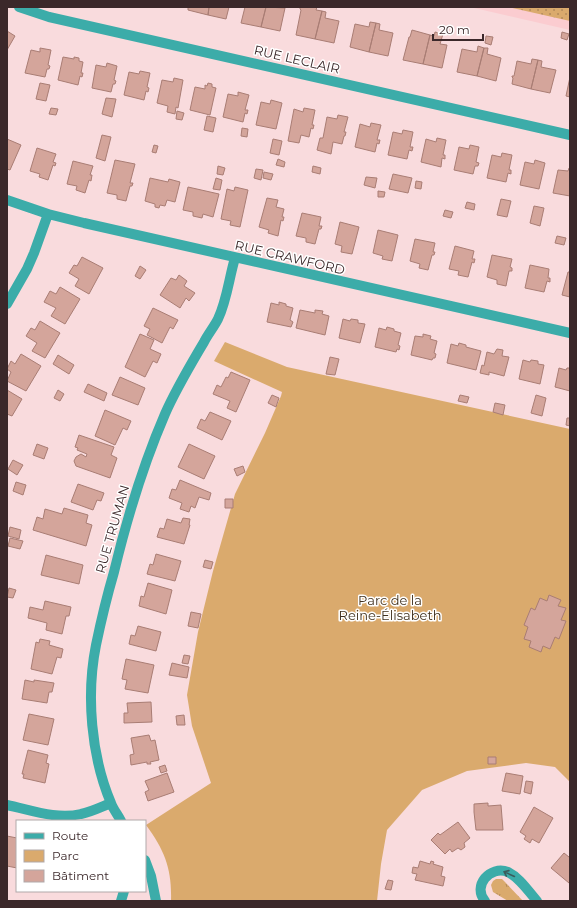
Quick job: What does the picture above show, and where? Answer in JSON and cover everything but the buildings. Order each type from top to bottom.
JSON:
[{"type":"street","name":"RUE LECLAIR","points":[[19,7],[57,18],[570,135]]},
{"type":"street","name":"RUE CRAWFORD","points":[[7,200],[48,214],[100,227],[570,333]]},
{"type":"street","points":[[7,304],[27,269],[48,214]]},
{"type":"street","name":"RUE TRUMAN","points":[[120,820],[111,803],[98,763],[92,731],[91,699],[96,647],[119,551],[137,488],[165,414],[181,381],[217,319],[224,304],[235,258]]},
{"type":"street","points":[[7,805],[56,816],[70,816],[82,814],[111,803]]},
{"type":"street","points":[[146,863],[151,876],[156,901]]},
{"type":"street","points":[[486,901],[483,899],[481,890],[482,881],[489,873],[496,871],[507,872],[517,878],[537,901]]},
{"type":"shaded area","points":[[469,7],[570,7],[570,30],[483,10]]},
{"type":"green space","points":[[508,7],[570,7],[570,21]]},
{"type":"green space","name":"Parc de la Reine-Élisabeth","points":[[225,342],[287,367],[570,429],[570,782],[555,767],[526,763],[467,771],[422,790],[387,830],[377,901],[171,901],[169,870],[163,852],[146,825],[211,783],[192,726],[187,695],[198,632],[213,571],[235,494],[265,433],[282,392],[214,361]]},
{"type":"green space","points":[[496,879],[502,879],[523,901],[508,901],[493,892],[491,885]]}]
